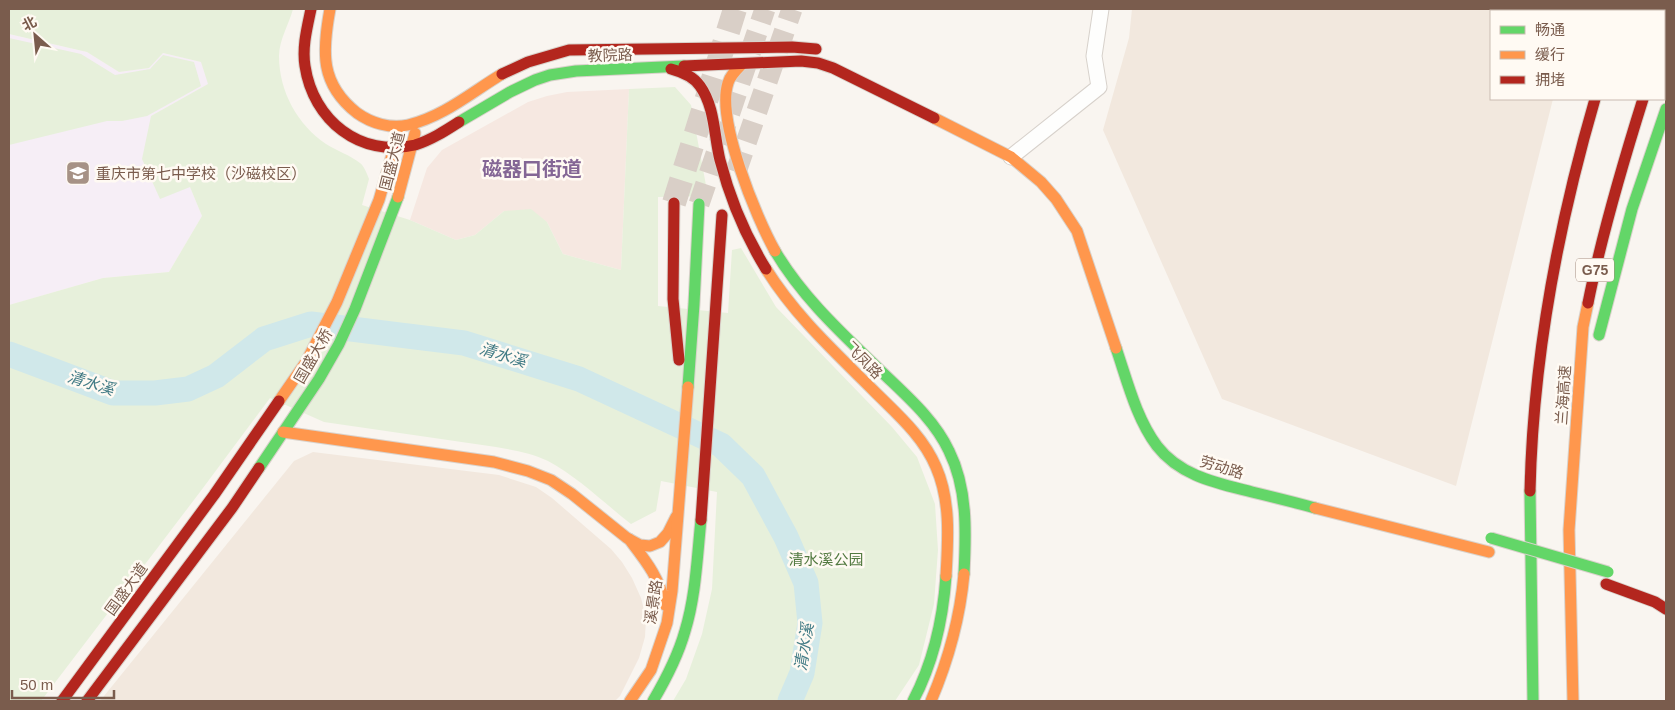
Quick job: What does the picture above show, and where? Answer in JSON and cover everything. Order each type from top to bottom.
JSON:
[{"type":"main road","name":"教院路","points":[[311,9],[304,45],[305,65],[317,102],[325,116],[336,126],[361,141],[377,146],[395,148],[412,146],[438,135],[514,90],[535,80],[555,74],[576,71],[801,61],[818,63],[1019,151]]},
{"type":"main road","name":"教院路","points":[[330,9],[326,29],[325,61],[334,88],[342,99],[362,116],[388,126],[417,124],[524,63],[569,50],[792,47],[825,50]]},
{"type":"main road","name":"飞凤路","points":[[741,65],[731,76],[727,89],[726,106],[737,159],[745,185],[770,242],[786,269],[824,316],[922,412],[938,432],[950,453],[959,475],[964,500],[965,554],[956,624],[950,652],[940,683],[931,701]]},
{"type":"main road","name":"飞凤路","points":[[669,68],[695,80],[702,88],[709,104],[728,188],[753,250],[772,280],[791,308],[906,422],[922,442],[934,462],[941,479],[947,505],[946,582],[935,644],[925,677],[913,701]]},
{"type":"main road","name":"兰海高速","points":[[1534,701],[1530,524],[1534,419],[1543,326],[1562,224],[1581,143],[1594,100]]},
{"type":"main road","name":"兰海高速","points":[[1573,701],[1569,530],[1583,327],[1599,249],[1617,181],[1644,100]]},
{"type":"main road","points":[[1596,349],[1632,209],[1666,109]]},
{"type":"main road","name":"国盛大道","points":[[396,205],[417,124]]},
{"type":"main road","name":"国盛大道","points":[[380,200],[400,126]]},
{"type":"main road","points":[[1632,209],[1666,144]]},
{"type":"main road","name":"劳动路","points":[[1019,151],[1034,174],[1066,210],[1077,231],[1137,409],[1157,446],[1170,460],[1186,471],[1206,480],[1494,553]]},
{"type":"main road","name":"国盛大桥","points":[[214,495],[306,362],[337,302],[380,200]]},
{"type":"main road","points":[[674,203],[673,299],[684,415]]},
{"type":"main road","points":[[684,415],[694,304],[699,204]]},
{"type":"main road","name":"国盛大桥","points":[[87,701],[232,508],[319,379],[339,344],[355,309],[396,205]]},
{"type":"main road","points":[[653,701],[667,678],[685,631],[693,595],[703,506],[722,215]]},
{"type":"main road","points":[[1574,446],[1592,369]]},
{"type":"main road","points":[[1145,397],[1156,425],[1172,445]]},
{"type":"main road","name":"溪景路","points":[[630,701],[651,670],[667,623],[672,591],[684,415]]},
{"type":"main road","points":[[283,432],[521,467],[542,475],[560,486],[629,539],[644,546],[652,546],[661,541],[670,532],[677,515]]},
{"type":"main road","name":"国盛大道","points":[[62,701],[214,495]]},
{"type":"main road","points":[[1486,537],[1613,574]]},
{"type":"main road","points":[[629,539],[658,577],[664,591],[667,623]]},
{"type":"main road","points":[[1516,559],[1543,567]]},
{"type":"main road","points":[[1561,572],[1579,577]]},
{"type":"main road","points":[[1601,583],[1655,602],[1666,608]]},
{"type":"street","points":[[1019,151],[1099,87],[1094,56],[1102,9]]},
{"type":"shaded area","points":[[1132,9],[1575,9],[1490,10],[1490,100],[1553,100],[1456,486],[1222,399],[1103,130],[1129,38]]},
{"type":"shaded area","name":"重庆市第七中学校（沙磁校区）","points":[[9,34],[87,52],[119,72],[149,68],[163,53],[201,62],[209,84],[151,116],[190,187],[202,216],[169,272],[103,278],[9,305]]},
{"type":"shaded area","points":[[629,89],[621,270],[563,254],[547,222],[504,211],[475,235],[456,240],[410,220],[427,168],[442,150],[528,102],[567,92]]},
{"type":"shaded area","points":[[313,452],[499,475],[536,487],[552,498],[611,549],[632,578],[641,598],[646,618],[645,637],[639,658],[620,696],[615,701],[100,701],[294,461]]},
{"type":"green space","name":"清水溪公园","points":[[9,9],[293,9],[279,50],[282,82],[286,95],[299,117],[316,136],[363,166],[369,179],[362,205],[410,220],[456,240],[475,235],[504,211],[531,209],[547,222],[563,254],[621,270],[629,89],[675,87],[691,105],[708,196],[658,197],[658,306],[728,313],[732,250],[741,248],[776,307],[892,427],[917,457],[935,504],[938,550],[934,604],[919,665],[895,701],[673,701],[686,679],[702,634],[712,589],[717,492],[661,481],[656,511],[631,524],[559,467],[536,456],[496,447],[324,422],[270,398],[41,701],[9,701],[9,305],[103,278],[169,272],[202,216],[190,187],[160,199],[142,159],[151,116],[208,84],[201,62],[163,53],[149,68],[119,72],[87,52],[9,34]]},
{"type":"green space","points":[[9,38],[81,54],[115,75],[150,69],[163,55],[194,62],[201,86],[147,116],[122,121],[107,121],[9,145]]},
{"type":"waterway","name":"清水溪","points":[[9,354],[113,393],[155,393],[188,389],[216,376],[264,339],[311,324],[464,343],[579,379],[721,445],[753,476],[786,537],[806,583],[810,623],[802,673],[790,701]]},
{"type":"tunnel","points":[[674,203],[735,9]]},
{"type":"tunnel","points":[[699,204],[765,9]]},
{"type":"tunnel","points":[[736,172],[792,9]]},
{"type":"traffic: fast","points":[[459,122],[510,92],[550,75],[576,71],[684,66]]},
{"type":"traffic: fast","points":[[1599,335],[1632,209],[1666,109]]},
{"type":"traffic: fast","points":[[259,468],[319,379],[339,344],[355,309],[398,197]]},
{"type":"traffic: fast","points":[[688,387],[699,204]]},
{"type":"traffic: fast","points":[[775,251],[786,269],[812,302],[912,401],[943,440],[955,466],[963,496],[965,528],[964,574]]},
{"type":"traffic: fast","points":[[1116,348],[1143,423],[1157,446],[1177,465],[1200,477],[1315,508]]},
{"type":"traffic: fast","points":[[1530,491],[1533,701]]},
{"type":"traffic: fast","points":[[653,701],[675,658],[689,617],[696,576],[701,520]]},
{"type":"traffic: fast","points":[[1491,538],[1608,572]]},
{"type":"traffic: fast","points":[[913,701],[926,671],[936,640],[946,576]]},
{"type":"traffic: slow","points":[[330,9],[325,53],[330,79],[336,91],[345,102],[368,120],[388,126],[408,125],[421,121],[445,110],[502,74]]},
{"type":"traffic: slow","points":[[741,65],[731,76],[728,83],[726,99],[728,120],[740,168],[758,216],[775,251]]},
{"type":"traffic: slow","points":[[934,118],[1011,157],[1041,182],[1056,199],[1077,231],[1116,348]]},
{"type":"traffic: slow","points":[[398,197],[415,133]]},
{"type":"traffic: slow","points":[[279,401],[306,362],[337,302],[379,200],[398,134]]},
{"type":"traffic: slow","points":[[766,269],[803,318],[909,426],[931,456],[941,480],[946,507],[948,535],[946,576]]},
{"type":"traffic: slow","points":[[1573,701],[1569,530],[1583,327],[1588,303]]},
{"type":"traffic: slow","points":[[630,701],[651,670],[667,623],[672,591],[688,387]]},
{"type":"traffic: slow","points":[[283,432],[494,462],[528,471],[551,480],[572,494],[627,538],[640,545],[650,546],[660,542],[668,533],[676,517]]},
{"type":"traffic: slow","points":[[1315,508],[1489,552]]},
{"type":"traffic: slow","points":[[629,539],[656,578],[665,605]]},
{"type":"traffic: slow","points":[[931,701],[952,639],[960,607],[964,574]]},
{"type":"traffic: jam","points":[[311,9],[305,38],[305,66],[310,85],[318,103],[342,131],[358,140],[376,146],[395,148],[421,143],[459,122]]},
{"type":"traffic: jam","points":[[502,74],[528,62],[569,50],[792,47],[816,49]]},
{"type":"traffic: jam","points":[[684,66],[801,61],[818,63],[833,68],[934,118]]},
{"type":"traffic: jam","points":[[671,69],[691,77],[705,94],[709,103],[720,160],[728,189],[745,230],[766,269]]},
{"type":"traffic: jam","points":[[1530,491],[1536,392],[1550,293],[1570,195],[1595,100]]},
{"type":"traffic: jam","points":[[1588,303],[1613,200],[1643,100]]},
{"type":"traffic: jam","points":[[674,203],[673,299],[679,360]]},
{"type":"traffic: jam","points":[[701,520],[722,215]]},
{"type":"traffic: jam","points":[[62,701],[214,495],[279,401]]},
{"type":"traffic: jam","points":[[87,701],[232,508],[259,468]]},
{"type":"traffic: jam","points":[[1606,584],[1655,602],[1666,609]]},
{"type":"place","name":"重庆市第七中学校（沙磁校区）","points":[[78,173]]},
{"type":"district","name":"磁器口街道","points":[[532,169]]}]
